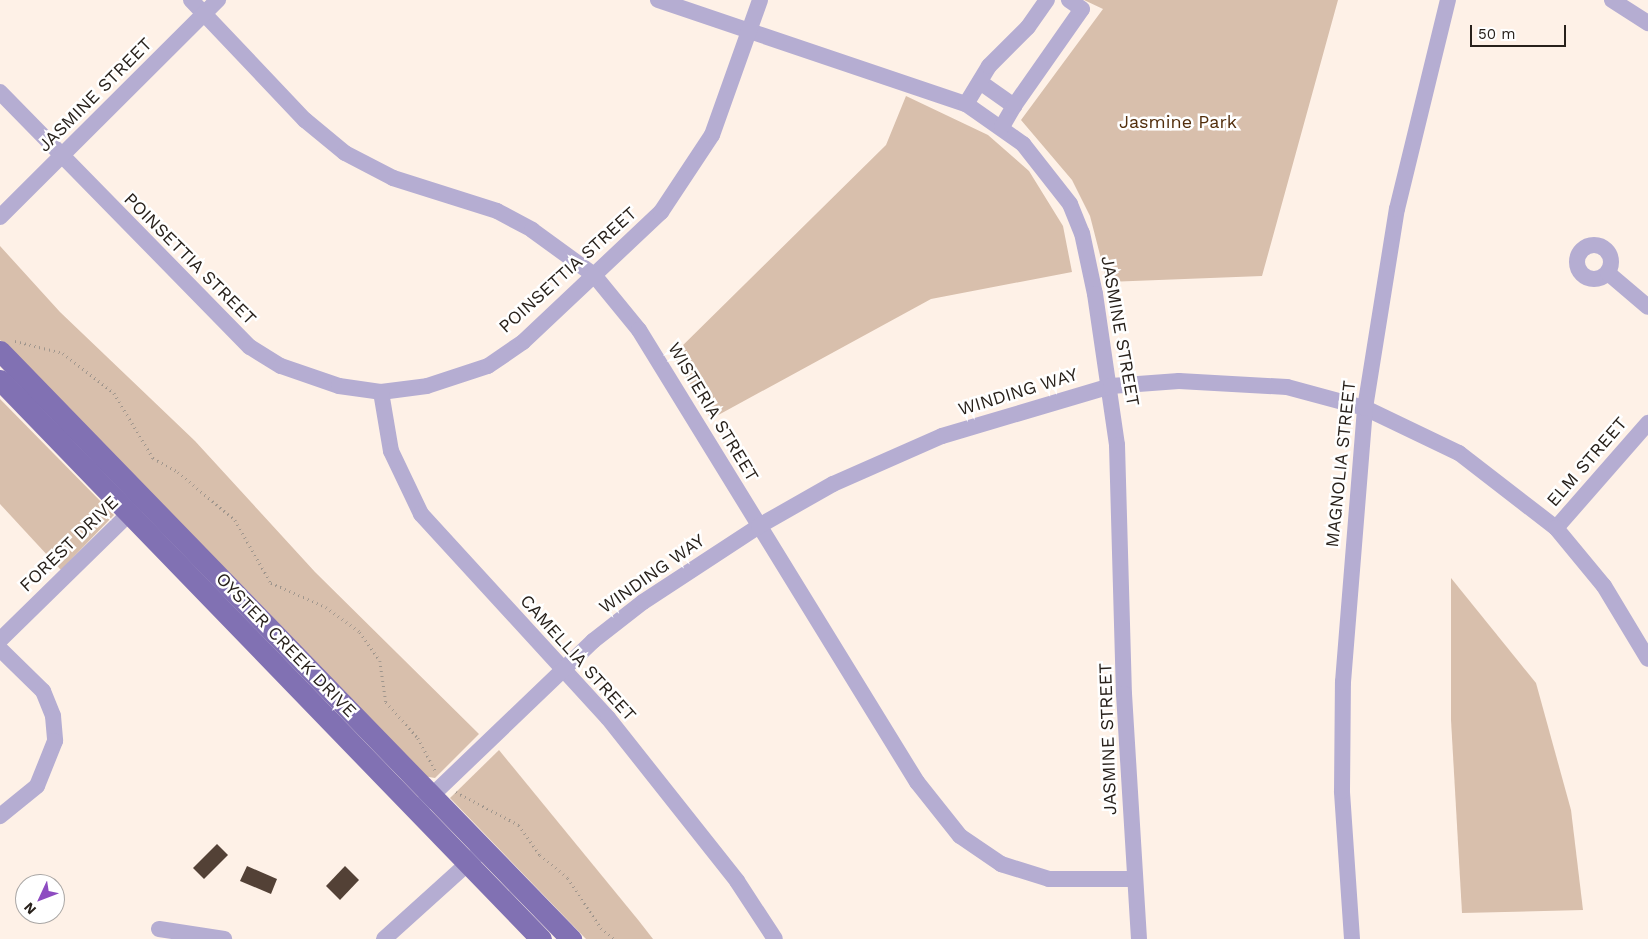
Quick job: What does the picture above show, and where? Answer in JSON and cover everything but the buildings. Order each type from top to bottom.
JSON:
[{"type":"main road","name":"OYSTER CREEK DRIVE","points":[[5,345],[137,506]]},
{"type":"main road","name":"OYSTER CREEK DRIVE","points":[[0,380],[137,506],[431,795],[571,939]]},
{"type":"main road","name":"OYSTER CREEK DRIVE","points":[[431,795],[468,863],[541,939]]},
{"type":"street","name":"WISTERIA STREET","points":[[191,0],[304,120],[346,153],[393,178],[497,211],[532,230],[594,275],[639,330],[918,782],[960,836],[1001,864],[1049,879],[1135,879]]},
{"type":"street","name":"JASMINE STREET","points":[[0,217],[218,0]]},
{"type":"street","name":"JASMINE STREET","points":[[658,0],[966,104],[1002,127],[1023,144],[1070,204],[1082,233],[1110,386],[1123,555],[1124,694],[1139,939]]},
{"type":"street","name":"POINSETTIA STREET","points":[[0,92],[250,347],[311,378],[381,392],[444,383],[488,366],[523,342],[661,212],[689,175],[721,114],[760,0]]},
{"type":"street","points":[[966,104],[980,82],[1047,0]]},
{"type":"street","points":[[1002,127],[1014,106],[1082,9],[1068,0]]},
{"type":"street","name":"MAGNOLIA STREET","points":[[1352,939],[1342,791],[1343,682],[1365,408],[1395,219],[1448,0]]},
{"type":"street","points":[[1612,0],[1648,23]]},
{"type":"street","points":[[980,82],[1014,106]]},
{"type":"street","points":[[1608,273],[1648,308]]},
{"type":"street","name":"WINDING WAY","points":[[431,795],[563,670],[643,602],[759,526],[833,484],[942,436],[1110,386],[1179,381],[1287,387],[1365,408],[1459,453],[1556,528],[1604,586],[1648,659]]},
{"type":"street","name":"CAMELLIA STREET","points":[[381,392],[391,451],[421,514],[563,670],[672,796],[775,939]]},
{"type":"street","name":"ELM STREET","points":[[1556,528],[1648,423]]},
{"type":"street","name":"FOREST DRIVE","points":[[0,640],[137,506]]},
{"type":"street","points":[[0,648],[43,691],[53,716],[55,741],[37,786],[0,816]]},
{"type":"street","points":[[384,939],[484,849]]},
{"type":"street","points":[[159,929],[224,939]]},
{"type":"path","points":[[5,345],[63,353],[114,393],[128,411],[143,447],[235,520],[271,582],[326,607],[360,632],[380,661],[386,702],[418,738],[431,795],[474,805],[519,825],[540,855],[568,878],[601,928],[614,939]]},
{"type":"green space","name":"Jasmine Park","points":[[1084,0],[1338,0],[1262,276],[1107,282],[1090,216],[1072,180],[1021,120],[1103,9]]},
{"type":"green space","points":[[906,96],[988,135],[1029,171],[1063,226],[1072,272],[931,299],[711,419],[673,355],[886,145]]},
{"type":"green space","points":[[0,246],[60,312],[195,441],[315,572],[479,734],[435,778],[423,776],[0,340]]},
{"type":"green space","points":[[0,399],[114,515],[61,570],[0,504]]},
{"type":"green space","points":[[1451,578],[1536,683],[1571,810],[1583,910],[1462,913],[1451,720]]},
{"type":"green space","points":[[499,750],[653,939],[586,939],[450,798]]}]
